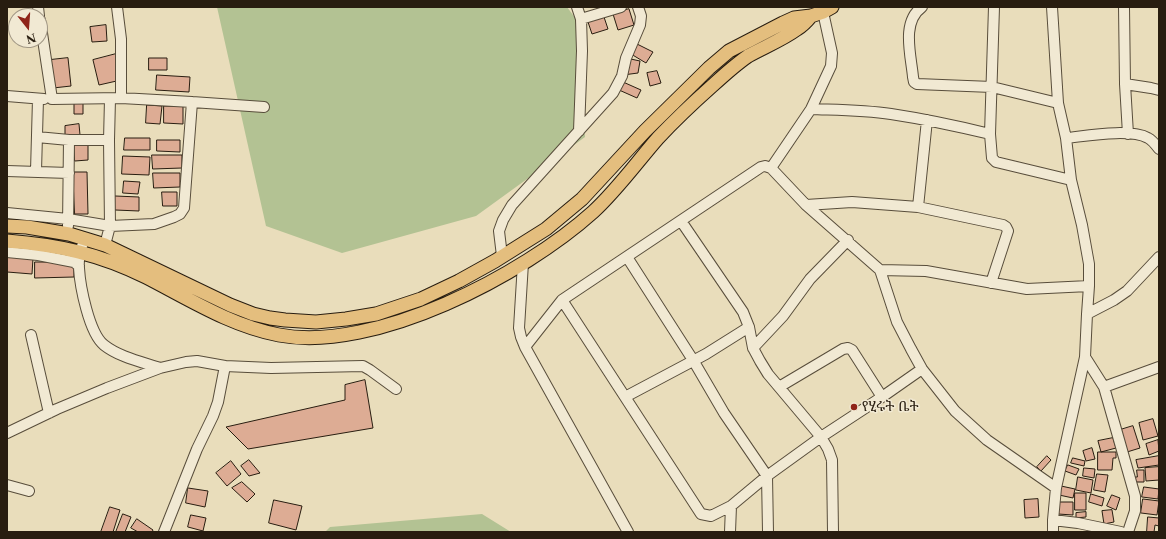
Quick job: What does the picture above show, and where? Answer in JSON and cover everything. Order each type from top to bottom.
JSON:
[{"type":"main road","points":[[783,23],[797,7]]},
{"type":"main road","points":[[7,241],[37,244],[105,245],[230,305],[253,314],[285,320],[316,322],[376,314],[421,299],[459,281],[546,229],[566,214],[645,131],[708,68],[729,51],[794,18],[822,12]]},
{"type":"main road","points":[[7,226],[27,227],[69,234],[100,257],[144,276],[215,313],[259,330],[302,338],[348,334],[381,328],[419,315],[450,302],[523,263],[576,227],[596,209],[660,136],[697,99],[732,68],[749,56],[798,29],[822,12]]},
{"type":"main road","points":[[609,170],[621,181]]},
{"type":"street","points":[[117,7],[121,39],[121,98]]},
{"type":"street","points":[[577,7],[581,19],[582,51],[579,131]]},
{"type":"street","points":[[581,19],[621,7]]},
{"type":"street","points":[[499,258],[499,231],[503,220],[512,205],[613,93],[622,76],[626,58],[640,25],[641,16],[638,7]]},
{"type":"street","points":[[922,7],[913,15],[910,24],[909,34],[914,82],[917,84],[992,87],[1058,103]]},
{"type":"street","points":[[994,7],[990,134],[992,158],[996,162],[1071,180]]},
{"type":"street","points":[[1052,7],[1058,103],[1066,138],[1071,180],[1088,256],[1089,286],[1086,357],[1056,488],[1053,520],[1054,532]]},
{"type":"street","points":[[1124,7],[1125,84],[1128,134]]},
{"type":"street","points":[[771,168],[811,109],[831,66],[832,53],[822,12]]},
{"type":"street","points":[[44,48],[52,99]]},
{"type":"street","points":[[1125,84],[1159,90]]},
{"type":"street","points":[[7,96],[38,99],[121,98],[264,107]]},
{"type":"street","points":[[36,171],[38,99]]},
{"type":"street","points":[[105,245],[110,226],[108,140],[110,99]]},
{"type":"street","points":[[7,213],[68,219],[110,226],[154,224],[180,214],[184,208],[192,102]]},
{"type":"street","points":[[811,109],[852,110],[889,114],[927,120],[990,134]]},
{"type":"street","points":[[918,207],[927,120]]},
{"type":"street","points":[[1066,138],[1107,134],[1141,135],[1149,138],[1159,149]]},
{"type":"street","points":[[37,137],[69,140],[108,140]]},
{"type":"street","points":[[69,140],[69,234]]},
{"type":"street","points":[[525,347],[562,300],[761,167],[765,166],[771,168],[806,205],[848,240],[880,270],[897,322],[922,369],[955,411],[987,440],[1056,488]]},
{"type":"street","points":[[7,171],[69,172]]},
{"type":"street","points":[[806,205],[852,202],[918,207],[1003,225],[1008,231],[991,283]]},
{"type":"street","points":[[681,221],[750,326],[753,348],[768,374],[821,437],[828,449],[832,460],[833,532]]},
{"type":"street","points":[[753,348],[783,316],[810,278],[848,240]]},
{"type":"street","points":[[82,245],[79,266],[84,299],[92,325],[98,338],[103,344],[114,352],[160,368]]},
{"type":"street","points":[[7,252],[38,254],[74,262],[79,266]]},
{"type":"street","points":[[627,257],[693,360],[724,413],[767,476],[768,532]]},
{"type":"street","points":[[1087,314],[1114,300],[1127,291],[1159,257]]},
{"type":"street","points":[[523,263],[519,328],[525,347],[628,532]]},
{"type":"street","points":[[880,270],[926,271],[1027,289],[1089,286]]},
{"type":"street","points":[[562,300],[701,514],[711,516],[731,506],[767,476],[821,437],[922,369]]},
{"type":"street","points":[[626,397],[706,354],[750,326]]},
{"type":"street","points":[[31,335],[49,413]]},
{"type":"street","points":[[779,387],[843,349],[848,348],[852,350],[882,397]]},
{"type":"street","points":[[1086,357],[1104,387],[1135,496],[1135,512],[1128,532]]},
{"type":"street","points":[[7,433],[107,388],[160,368],[186,362],[197,361],[225,366],[271,368],[363,366],[396,389]]},
{"type":"street","points":[[164,532],[197,449],[213,416],[218,402],[225,366]]},
{"type":"street","points":[[1104,387],[1159,366]]},
{"type":"street","points":[[7,485],[29,491]]},
{"type":"street","points":[[730,532],[731,506]]},
{"type":"street","points":[[1053,520],[1078,523],[1121,532]]},
{"type":"green space","points":[[217,7],[567,7],[576,19],[585,137],[476,216],[342,253],[266,226]]},
{"type":"green space","points":[[482,514],[511,532],[325,532],[330,527]]},
{"type":"building","points":[[629,9],[634,25],[618,30],[613,14]]},
{"type":"building","points":[[604,17],[608,29],[592,34],[588,22]]},
{"type":"building","points":[[106,25],[107,41],[92,42],[90,27]]},
{"type":"building","points":[[637,44],[653,52],[646,63],[631,54]]},
{"type":"building","points":[[116,54],[121,80],[99,85],[93,60]]},
{"type":"building","points":[[68,58],[71,86],[53,88],[50,60]]},
{"type":"building","points":[[149,58],[167,58],[167,70],[149,70]]},
{"type":"building","points":[[626,58],[640,61],[638,73],[623,75]]},
{"type":"building","points":[[657,71],[661,83],[650,86],[647,73]]},
{"type":"building","points":[[157,75],[190,77],[189,92],[156,90]]},
{"type":"building","points":[[623,82],[641,90],[637,98],[619,90]]},
{"type":"building","points":[[83,102],[83,114],[74,114],[74,103]]},
{"type":"building","points":[[147,105],[162,106],[160,124],[146,123]]},
{"type":"building","points":[[164,106],[183,106],[183,124],[164,123]]},
{"type":"building","points":[[79,124],[80,135],[65,136],[65,126]]},
{"type":"building","points":[[125,138],[150,138],[150,150],[124,150]]},
{"type":"building","points":[[157,140],[180,140],[180,152],[157,151]]},
{"type":"building","points":[[74,144],[88,144],[88,160],[75,161]]},
{"type":"building","points":[[152,155],[182,155],[182,168],[153,169]]},
{"type":"building","points":[[123,156],[150,157],[149,175],[122,174]]},
{"type":"building","points":[[73,172],[87,172],[88,214],[75,214]]},
{"type":"building","points":[[153,173],[180,173],[180,187],[154,188]]},
{"type":"building","points":[[124,181],[140,182],[138,194],[123,193]]},
{"type":"building","points":[[162,192],[177,192],[177,206],[163,206]]},
{"type":"building","points":[[115,196],[139,197],[139,211],[115,210]]},
{"type":"building","points":[[7,256],[33,258],[32,274],[7,272]]},
{"type":"building","points":[[35,262],[74,262],[74,277],[35,278]]},
{"type":"building","points":[[365,380],[373,428],[248,449],[226,427],[345,400],[345,385]]},
{"type":"building","points":[[1153,419],[1158,436],[1143,440],[1139,423]]},
{"type":"building","points":[[1133,426],[1140,448],[1127,452],[1120,430]]},
{"type":"building","points":[[1113,438],[1116,448],[1101,452],[1098,441]]},
{"type":"building","points":[[1158,440],[1159,451],[1149,455],[1146,444]]},
{"type":"building","points":[[1092,448],[1095,459],[1086,461],[1083,451]]},
{"type":"building","points":[[1098,452],[1116,452],[1116,458],[1113,458],[1112,470],[1098,470]]},
{"type":"building","points":[[1047,456],[1051,460],[1041,471],[1037,467]]},
{"type":"building","points":[[1159,456],[1159,465],[1138,468],[1136,460]]},
{"type":"building","points":[[1073,458],[1085,461],[1084,466],[1071,463]]},
{"type":"building","points":[[249,460],[260,473],[249,476],[241,466]]},
{"type":"building","points":[[231,461],[241,474],[227,486],[216,473]]},
{"type":"building","points":[[1068,465],[1079,469],[1076,475],[1065,471]]},
{"type":"building","points":[[1159,467],[1159,480],[1146,481],[1145,468]]},
{"type":"building","points":[[1084,468],[1095,469],[1094,478],[1083,476]]},
{"type":"building","points":[[1137,470],[1144,470],[1144,482],[1134,482],[1134,477],[1137,477]]},
{"type":"building","points":[[1097,474],[1108,475],[1105,492],[1094,490]]},
{"type":"building","points":[[1078,477],[1093,480],[1091,493],[1076,490]]},
{"type":"building","points":[[242,482],[255,494],[247,502],[232,488]]},
{"type":"building","points":[[1061,486],[1075,489],[1073,498],[1059,495]]},
{"type":"building","points":[[1144,487],[1159,489],[1158,499],[1142,497]]},
{"type":"building","points":[[188,488],[208,491],[205,507],[186,503]]},
{"type":"building","points":[[1075,493],[1086,493],[1086,510],[1075,510]]},
{"type":"building","points":[[1091,494],[1104,498],[1102,506],[1089,502]]},
{"type":"building","points":[[1112,495],[1120,498],[1116,510],[1107,506]]},
{"type":"building","points":[[1038,499],[1039,517],[1025,518],[1024,500]]},
{"type":"building","points":[[1143,499],[1159,501],[1157,515],[1141,513]]},
{"type":"building","points":[[274,500],[302,506],[296,530],[269,523]]},
{"type":"building","points":[[1058,502],[1073,502],[1073,515],[1058,514]]},
{"type":"building","points":[[110,507],[120,510],[113,532],[101,532]]},
{"type":"building","points":[[1112,510],[1114,522],[1104,524],[1102,511]]},
{"type":"building","points":[[1086,512],[1086,517],[1076,518],[1076,513]]},
{"type":"building","points":[[123,514],[131,517],[125,532],[116,532]]},
{"type":"building","points":[[191,515],[206,518],[203,531],[188,527]]},
{"type":"building","points":[[1148,517],[1159,518],[1159,526],[1155,525],[1154,532],[1147,532]]},
{"type":"building","points":[[137,519],[153,530],[152,532],[138,532],[131,528]]},
{"type":"place","name":"የሂሩት ቤት","points":[[854,407]]}]
